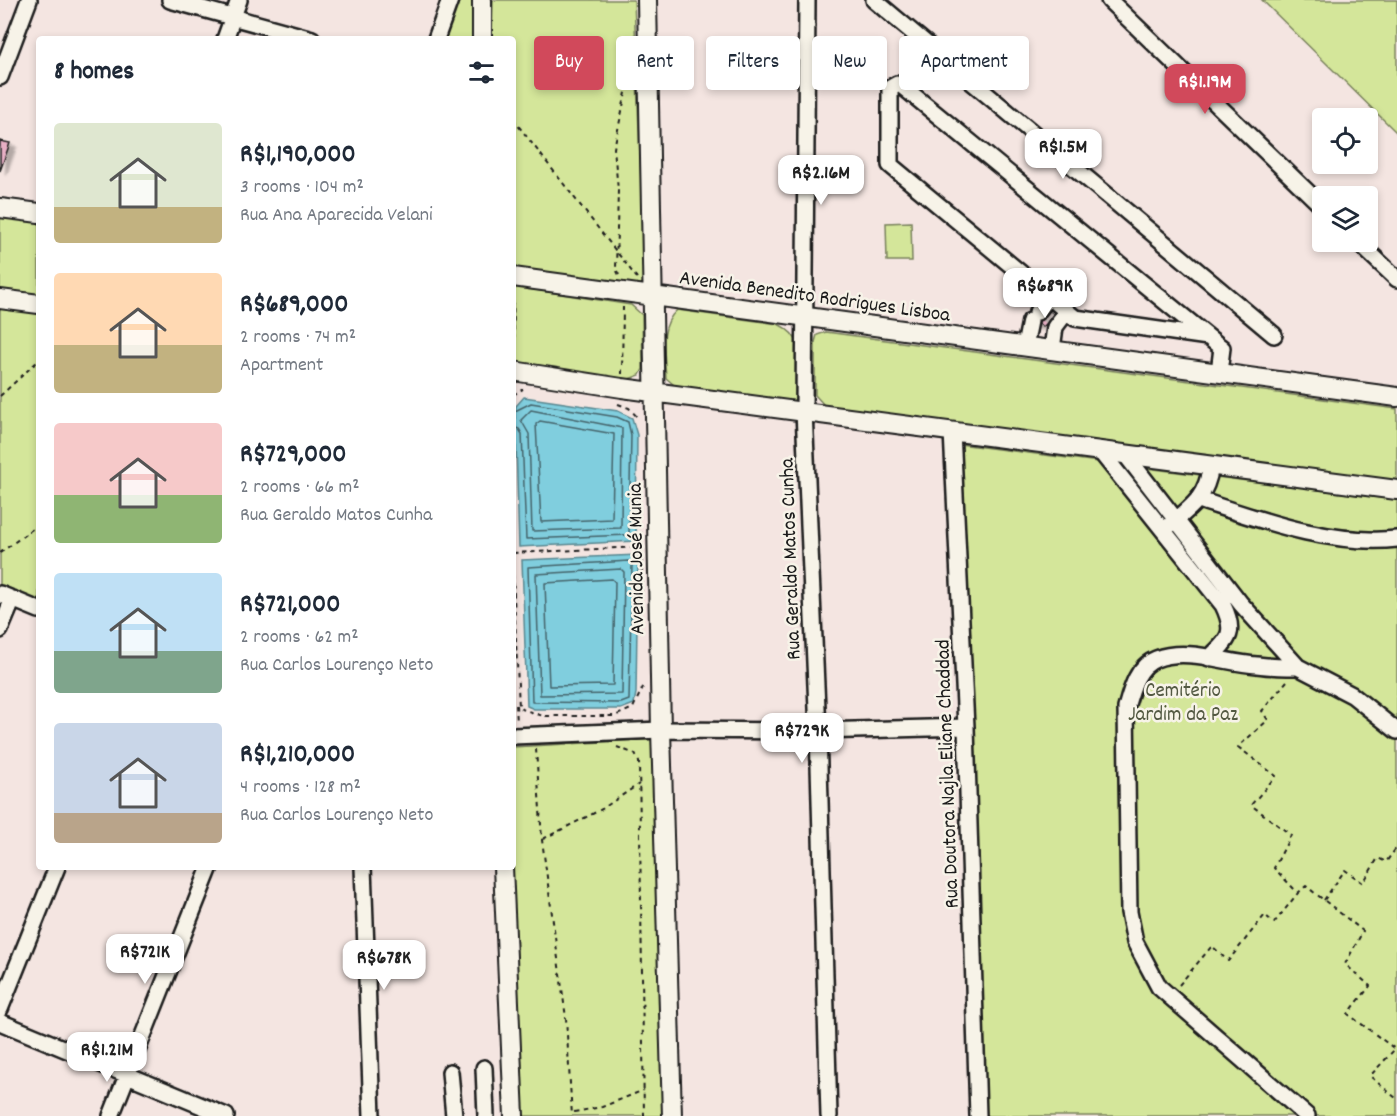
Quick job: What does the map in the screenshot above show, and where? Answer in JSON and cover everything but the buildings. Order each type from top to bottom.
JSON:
[{"type":"main road","points":[[482,0],[482,36]]},
{"type":"main road","name":"Avenida José Munia","points":[[647,0],[661,730],[672,1116]]},
{"type":"main road","points":[[0,208],[36,213]]},
{"type":"main road","name":"Avenida Benedito Rodrigues Lisboa","points":[[516,277],[623,287],[653,296],[1040,348],[1220,364],[1397,397]]},
{"type":"main road","points":[[0,298],[36,304]]},
{"type":"main road","points":[[516,371],[616,395],[654,392],[1397,490]]},
{"type":"main road","points":[[503,870],[513,1116]]},
{"type":"street","points":[[0,77],[28,0]]},
{"type":"street","points":[[170,0],[301,36]]},
{"type":"street","points":[[226,36],[239,0]]},
{"type":"street","points":[[437,36],[450,0]]},
{"type":"street","name":"Rua Geraldo Matos Cunha","points":[[807,0],[804,411],[818,731],[829,1116]]},
{"type":"street","points":[[874,0],[1274,335]]},
{"type":"street","points":[[1109,0],[1312,196]]},
{"type":"street","points":[[1184,326],[1075,318],[1051,313],[890,165],[890,91],[892,86],[903,86],[1184,326],[1208,337],[1222,348],[1220,364]]},
{"type":"street","points":[[1369,252],[1397,279]]},
{"type":"street","points":[[1040,348],[1055,327],[1051,313]]},
{"type":"street","points":[[1040,348],[1051,313]]},
{"type":"street","name":"Rua Doutora Najla Eliane Chaddad","points":[[952,431],[966,727],[978,1116]]},
{"type":"street","points":[[1100,451],[1223,605],[1230,621],[1231,631],[1224,644],[1209,658]]},
{"type":"street","points":[[1125,454],[1241,604],[1298,667],[1352,694],[1397,730]]},
{"type":"street","points":[[1164,529],[1199,500],[1208,486],[1211,466]]},
{"type":"street","points":[[1199,500],[1254,518],[1341,538],[1377,541],[1397,539]]},
{"type":"street","points":[[0,630],[6,597],[36,609]]},
{"type":"street","points":[[1298,667],[1256,665],[1178,655],[1155,659],[1142,670],[1131,687],[1126,708],[1129,912],[1133,932],[1145,964],[1159,987],[1307,1116]]},
{"type":"street","points":[[516,736],[661,730],[818,731],[966,727]]},
{"type":"street","points":[[0,1009],[56,870]]},
{"type":"street","points":[[111,1116],[209,870]]},
{"type":"street","points":[[363,870],[372,1116]]},
{"type":"street","points":[[0,1022],[226,1116]]},
{"type":"street","points":[[484,1068],[486,1116]]},
{"type":"street","points":[[450,1072],[454,1116]]},
{"type":"path","points":[[627,90],[614,148],[618,190],[616,269],[623,287],[616,395],[640,422]]},
{"type":"path","points":[[516,123],[637,278],[623,287]]},
{"type":"path","points":[[0,396],[36,363]]},
{"type":"path","points":[[516,382],[518,392],[524,389]]},
{"type":"path","points":[[616,395],[629,408]]},
{"type":"path","points":[[641,524],[642,604]]},
{"type":"path","points":[[0,554],[36,526]]},
{"type":"path","points":[[516,553],[640,547]]},
{"type":"path","points":[[516,641],[519,708],[531,714],[615,716],[633,708],[644,685]]},
{"type":"path","points":[[1298,667],[1262,711],[1268,720],[1238,747],[1276,776],[1251,805],[1291,836],[1274,868],[1298,893]]},
{"type":"path","points":[[536,744],[542,840],[566,1018],[573,1114],[602,1107],[644,1090]]},
{"type":"path","points":[[612,745],[635,754],[639,762],[644,1116]]},
{"type":"path","points":[[542,840],[602,809],[639,784]]},
{"type":"path","points":[[1324,900],[1345,870],[1363,883],[1378,858],[1386,862],[1397,847]]},
{"type":"path","points":[[1179,985],[1212,946],[1228,961],[1265,915],[1274,922],[1306,885],[1363,931],[1345,964],[1370,986],[1348,1014],[1395,1049],[1370,1076],[1397,1099]]},
{"type":"green space","points":[[456,0],[474,0],[474,36],[443,36]]},
{"type":"green space","points":[[493,0],[634,0],[635,36],[616,36],[616,90],[637,90],[645,288],[516,270],[516,36],[492,36]]},
{"type":"green space","points":[[1262,0],[1397,0],[1397,133],[1378,114],[1378,108],[1372,108]]},
{"type":"green space","points":[[0,214],[36,220],[36,298],[0,292]]},
{"type":"green space","points":[[911,222],[912,261],[887,261],[886,223]]},
{"type":"green space","points":[[516,287],[631,305],[642,315],[643,369],[640,375],[626,380],[516,364]]},
{"type":"green space","points":[[0,307],[36,312],[36,602],[0,587]]},
{"type":"green space","points":[[677,310],[778,324],[788,330],[798,344],[800,353],[800,393],[792,403],[680,390],[666,378],[664,350],[667,324]]},
{"type":"green space","points":[[826,332],[1397,409],[1397,485],[825,406],[815,395],[815,342],[817,335]]},
{"type":"green space","name":"Cemitério Jardim da Paz","points":[[959,444],[1397,500],[1397,1116],[984,1116]]},
{"type":"green space","points":[[656,739],[667,1116],[520,1116],[510,870],[516,870],[516,747]]},
{"type":"water","points":[[524,397],[618,411],[632,418],[637,435],[636,541],[519,547],[516,406]]},
{"type":"water","points":[[638,555],[634,704],[621,709],[534,709],[527,706],[522,560]]},
{"type":"tunnel","points":[[1047,324],[1054,315]]}]
